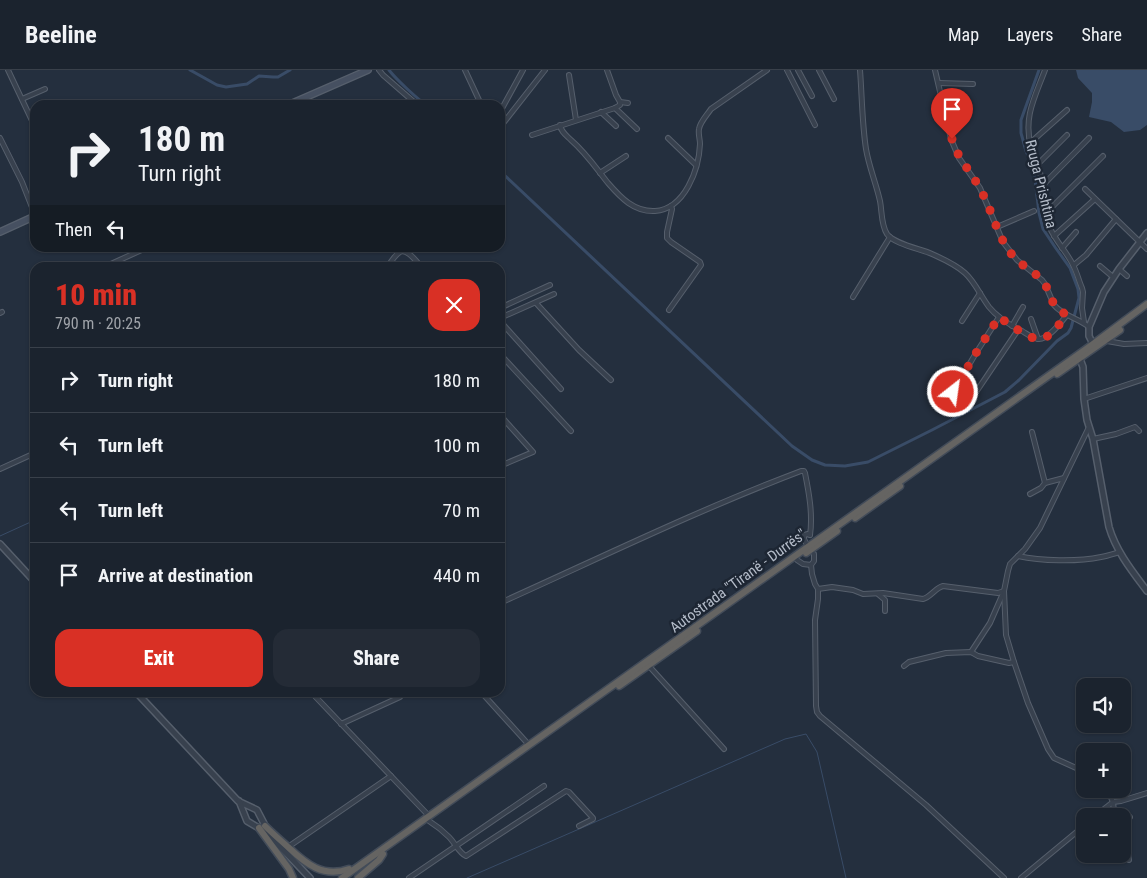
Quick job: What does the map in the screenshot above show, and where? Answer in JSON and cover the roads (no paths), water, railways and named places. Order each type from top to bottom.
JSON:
[{"type":"highway","name":"Autostrada \"Tiranë - Durrës\"","points":[[349,878],[528,745],[1147,304]]},
{"type":"highway","name":"Autostrada \"Tiranë - Durrës\"","points":[[342,878],[649,666],[1080,359],[1147,309]]},
{"type":"highway","points":[[262,827],[312,869],[323,873],[332,874],[347,870],[392,842]]},
{"type":"highway","points":[[262,827],[293,878]]},
{"type":"highway","points":[[358,878],[379,860],[383,854]]},
{"type":"main road","points":[[299,100],[368,70]]},
{"type":"main road","points":[[1,230],[30,218]]},
{"type":"street","points":[[8,70],[30,116]]},
{"type":"street","points":[[379,70],[412,100]]},
{"type":"street","points":[[465,70],[479,100]]},
{"type":"street","points":[[505,103],[523,70]]},
{"type":"street","points":[[505,120],[545,70]]},
{"type":"street","points":[[607,70],[620,102]]},
{"type":"street","points":[[560,125],[563,133],[584,152],[619,196],[631,206],[650,211],[660,210],[671,206],[690,184],[700,145],[699,129],[707,115],[720,102],[767,70]]},
{"type":"street","points":[[787,70],[814,125]]},
{"type":"street","points":[[798,70],[812,96]]},
{"type":"street","points":[[819,70],[834,99]]},
{"type":"street","points":[[860,70],[866,150],[880,201],[884,227],[890,237],[913,248],[930,253],[964,272],[999,317],[1018,330],[1038,339],[1050,334],[1069,316]]},
{"type":"street","points":[[935,70],[953,144],[963,165],[980,188],[1003,242],[1013,256],[1042,280],[1059,311],[1084,322],[1089,327]]},
{"type":"street","name":"Rruga Prishtina","points":[[1045,70],[1029,114],[1028,131],[1031,148],[1038,164],[1045,214],[1054,236],[1074,265],[1083,292],[1082,308],[1084,322]]},
{"type":"street","points":[[569,75],[576,120]]},
{"type":"street","points":[[938,84],[973,84]]},
{"type":"street","points":[[22,99],[45,89]]},
{"type":"street","points":[[620,102],[628,103]]},
{"type":"street","points":[[532,135],[615,108],[620,105],[620,102]]},
{"type":"street","points":[[615,108],[637,129]]},
{"type":"street","points":[[1030,143],[1067,110]]},
{"type":"street","points":[[601,112],[616,126]]},
{"type":"street","points":[[1038,164],[1067,135]]},
{"type":"street","points":[[0,138],[22,182],[30,203]]},
{"type":"street","points":[[668,138],[696,165]]},
{"type":"street","points":[[1042,186],[1089,138]]},
{"type":"street","points":[[600,173],[626,156]]},
{"type":"street","points":[[1045,214],[1102,156]]},
{"type":"street","points":[[1085,189],[1147,249]]},
{"type":"street","points":[[1054,236],[1095,199]]},
{"type":"street","points":[[669,310],[701,265],[700,262],[668,240],[666,236],[672,210],[671,206]]},
{"type":"street","points":[[997,227],[1034,211]]},
{"type":"street","points":[[1074,265],[1086,255],[1116,219]]},
{"type":"street","points":[[1062,248],[1076,232]]},
{"type":"street","points":[[1093,344],[1089,336],[1089,327],[1104,292],[1147,232]]},
{"type":"street","points":[[852,297],[890,237]]},
{"type":"street","points":[[115,262],[137,252]]},
{"type":"street","points":[[392,262],[400,252]]},
{"type":"street","points":[[408,252],[417,262]]},
{"type":"street","points":[[1100,266],[1113,277]]},
{"type":"street","points":[[1119,269],[1128,276]]},
{"type":"street","points":[[505,306],[550,285]]},
{"type":"street","points":[[962,321],[980,293]]},
{"type":"street","points":[[505,318],[554,294]]},
{"type":"street","points":[[536,302],[579,350],[611,380]]},
{"type":"street","points":[[1012,326],[1023,307]]},
{"type":"street","points":[[953,392],[999,317]]},
{"type":"street","points":[[1031,319],[1038,339]]},
{"type":"street","points":[[505,326],[561,389]]},
{"type":"street","points":[[972,398],[1018,330]]},
{"type":"street","points":[[1105,341],[1124,344],[1146,342]]},
{"type":"street","points":[[505,359],[571,431]]},
{"type":"street","points":[[1080,359],[1083,367],[1084,399],[1112,539],[1146,586]]},
{"type":"street","points":[[1084,399],[1147,378]]},
{"type":"street","points":[[505,421],[533,452],[505,464]]},
{"type":"street","points":[[971,652],[990,623],[1004,591],[1010,564],[1040,528],[1089,427]]},
{"type":"street","points":[[1093,440],[1134,427],[1139,432]]},
{"type":"street","points":[[1032,432],[1045,483]]},
{"type":"street","points":[[0,469],[30,455]]},
{"type":"street","points":[[505,601],[685,519],[801,471],[805,473],[809,495],[810,535]]},
{"type":"street","points":[[1030,494],[1041,488],[1045,483],[1064,478]]},
{"type":"street","points":[[806,543],[804,535],[810,535],[816,540]]},
{"type":"street","points":[[0,544],[30,577]]},
{"type":"street","points":[[1018,556],[1034,559],[1085,559],[1120,552]]},
{"type":"street","points":[[814,554],[814,561],[811,565],[813,579],[818,589],[815,620],[817,712],[926,804],[1004,878]]},
{"type":"street","points":[[797,560],[803,564],[811,565]]},
{"type":"street","points":[[818,589],[832,587],[853,590],[863,594],[883,593],[923,599],[928,598],[938,587],[943,586],[998,593],[1004,591]]},
{"type":"street","points":[[1004,591],[1006,635],[1028,703],[1051,754],[1054,758],[1076,768]]},
{"type":"street","points":[[878,594],[885,600],[885,611]]},
{"type":"street","points":[[904,666],[909,662],[946,653],[971,652],[978,656],[1008,663],[1014,662]]},
{"type":"street","points":[[649,666],[724,749]]},
{"type":"street","points":[[141,697],[238,801],[247,821],[262,827],[310,878]]},
{"type":"street","points":[[316,697],[464,855],[468,855],[566,791],[593,818],[579,826]]},
{"type":"street","points":[[341,724],[400,697]]},
{"type":"street","points":[[485,697],[528,745]]},
{"type":"street","points":[[288,847],[391,776]]},
{"type":"street","points":[[409,878],[544,786]]},
{"type":"street","points":[[1105,808],[1113,802],[1147,793]]},
{"type":"street","points":[[1111,798],[1114,808]]},
{"type":"street","points":[[238,801],[259,812],[262,827]]},
{"type":"street","points":[[245,815],[246,812],[252,809]]},
{"type":"street","points":[[252,824],[260,818]]},
{"type":"street","points":[[1022,878],[1076,833]]},
{"type":"water","points":[[1076,70],[1147,70],[1147,125],[1140,130],[1124,132],[1111,122],[1089,117],[1092,93],[1078,78]]},
{"type":"waterway","points":[[190,70],[217,85],[226,87],[247,84],[259,76],[278,77],[290,70]]},
{"type":"waterway","points":[[389,70],[420,100]]},
{"type":"waterway","points":[[505,176],[792,446],[812,460],[825,465],[845,466],[868,462],[1005,392],[1057,341],[1068,333],[1071,328],[1079,298],[1078,289],[1070,268],[1043,229],[1039,213],[1034,170],[1021,133],[1021,120],[1039,70]]},
{"type":"waterway","points":[[0,536],[30,522]]},
{"type":"waterway","points":[[467,878],[785,739],[806,734],[817,752],[846,878]]}]
